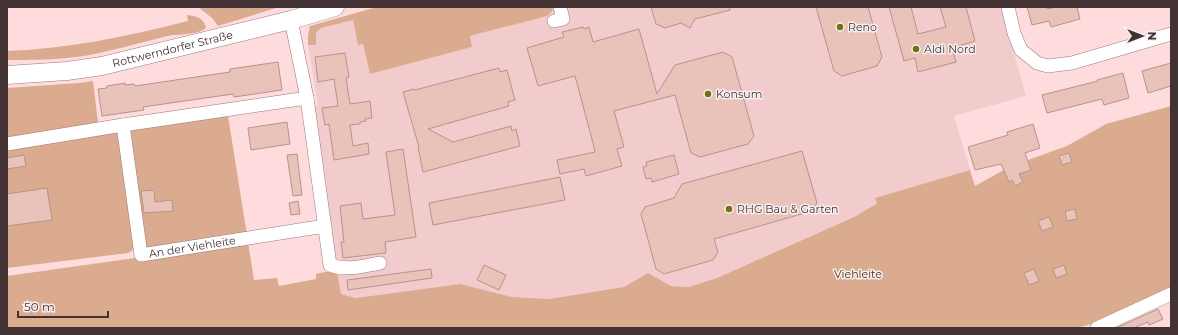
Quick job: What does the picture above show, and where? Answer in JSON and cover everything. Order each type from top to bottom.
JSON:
[{"type":"main road","name":"Rottwerndorfer Straße","points":[[7,75],[67,71],[102,66],[291,20],[335,7]]},
{"type":"street","points":[[554,21],[563,19],[560,7]]},
{"type":"street","points":[[1008,7],[1014,33],[1020,50],[1037,63],[1048,66],[1072,63],[1171,34]]},
{"type":"street","points":[[291,20],[307,98],[330,265],[348,268],[380,262]]},
{"type":"street","points":[[7,144],[307,98]]},
{"type":"street","name":"An der Viehleite","points":[[123,125],[141,255],[325,226]]},
{"type":"street","points":[[1097,328],[1171,294]]},
{"type":"shaded area","points":[[552,7],[1001,7],[1026,96],[954,116],[970,170],[875,198],[877,204],[869,207],[865,212],[717,278],[689,287],[671,286],[648,273],[624,287],[549,299],[512,297],[460,284],[356,298],[341,294],[315,106],[318,105],[308,45],[316,45],[316,33],[321,28],[353,20],[358,45],[363,44],[370,74],[472,47],[470,36],[547,16],[553,10]]},
{"type":"green space","points":[[198,7],[276,8],[218,26],[212,18]]},
{"type":"green space","points":[[377,7],[552,7],[553,10],[547,16],[470,36],[472,47],[370,74],[363,44],[358,45],[353,20],[321,28],[316,33],[316,45],[308,45],[310,26]]},
{"type":"green space","points":[[187,15],[200,18],[204,22],[206,28],[198,32],[167,36],[84,56],[36,60],[7,60],[7,51],[53,48],[121,37],[188,21]]},
{"type":"green space","points":[[93,81],[98,123],[7,137],[7,88]]},
{"type":"green space","name":"Viehleite","points":[[1171,106],[1171,289],[1095,323],[1077,328],[7,328],[7,276],[248,242],[254,280],[277,278],[279,286],[316,279],[316,274],[337,272],[341,294],[356,298],[460,284],[512,297],[549,299],[624,287],[648,273],[671,286],[689,287],[717,278],[854,217],[877,204],[875,198],[970,170],[975,186],[1011,166],[1067,146],[1106,124]]},
{"type":"green space","points":[[228,116],[247,235],[148,248],[143,244],[128,131]]},
{"type":"green space","points":[[120,132],[134,246],[132,251],[128,253],[7,268],[7,148]]},
{"type":"building","points":[[651,7],[730,7],[730,10],[695,19],[690,28],[681,23],[665,28],[656,24]]},
{"type":"building","points":[[816,7],[868,7],[882,57],[877,66],[842,76],[834,71]]},
{"type":"building","points":[[889,7],[911,7],[918,34],[946,27],[940,7],[966,7],[975,41],[952,48],[956,62],[918,72],[915,58],[904,61]]},
{"type":"building","points":[[1027,7],[1046,7],[1047,9],[1056,7],[1077,7],[1080,19],[1051,27],[1049,21],[1032,25]]},
{"type":"building","points":[[583,27],[584,29],[589,27],[593,42],[639,29],[657,94],[675,65],[723,52],[732,57],[754,136],[748,144],[700,157],[691,153],[675,95],[614,111],[624,147],[617,149],[622,166],[586,176],[584,169],[560,174],[557,160],[595,152],[593,143],[575,76],[538,86],[527,48],[564,37],[562,32]]},
{"type":"building","points":[[345,53],[349,77],[346,78],[350,104],[370,101],[372,118],[365,119],[366,121],[360,122],[360,124],[350,125],[353,146],[368,143],[369,154],[334,160],[329,124],[325,125],[322,108],[338,106],[334,79],[318,82],[315,57]]},
{"type":"building","points":[[278,62],[282,90],[234,97],[233,94],[143,107],[144,110],[102,116],[98,89],[107,88],[107,86],[125,83],[125,85],[134,84],[135,86],[230,72],[230,69]]},
{"type":"building","points":[[1171,63],[1171,86],[1148,93],[1142,71]]},
{"type":"building","points":[[499,68],[500,72],[507,70],[515,100],[508,102],[509,106],[428,129],[453,142],[511,126],[512,131],[516,129],[520,146],[423,172],[419,147],[403,92]]},
{"type":"building","points":[[1123,73],[1129,98],[1104,105],[1102,99],[1047,113],[1042,95]]},
{"type":"building","points":[[287,122],[290,144],[251,150],[248,128]]},
{"type":"building","points":[[1033,124],[1040,148],[1025,153],[1031,170],[1019,174],[1023,182],[1015,186],[1012,180],[1009,182],[1001,164],[975,170],[968,147],[1008,135],[1007,132]]},
{"type":"building","points":[[403,149],[416,237],[385,242],[386,253],[343,258],[341,242],[344,242],[340,206],[361,203],[363,219],[395,215],[386,152]]},
{"type":"building","name":"RHG Bau & Garten","points":[[802,151],[817,203],[812,211],[714,239],[718,252],[713,260],[664,274],[656,269],[641,214],[645,207],[674,198],[682,184]]},
{"type":"building","points":[[1069,153],[1072,162],[1062,165],[1059,156]]},
{"type":"building","points":[[297,154],[302,195],[293,196],[287,155]]},
{"type":"building","points":[[24,155],[26,166],[7,169],[7,158]]},
{"type":"building","points":[[674,155],[679,174],[652,182],[651,178],[646,179],[643,167],[647,166],[646,162]]},
{"type":"building","points":[[560,177],[565,200],[433,225],[429,203]]},
{"type":"building","points":[[47,188],[52,220],[7,226],[7,194]]},
{"type":"building","points":[[154,190],[155,202],[172,200],[173,211],[144,213],[141,191]]},
{"type":"building","points":[[298,201],[300,214],[291,215],[289,203]]},
{"type":"building","points":[[1075,209],[1077,219],[1067,221],[1065,211]]},
{"type":"building","points":[[1049,217],[1053,227],[1042,231],[1038,221]]},
{"type":"building","points":[[484,265],[506,275],[499,290],[477,280]]},
{"type":"building","points":[[1064,265],[1067,274],[1056,278],[1053,269]]},
{"type":"building","points":[[431,269],[432,278],[348,290],[347,280]]},
{"type":"building","points":[[1034,269],[1039,281],[1029,285],[1024,273]]},
{"type":"building","points":[[1158,309],[1163,319],[1149,325],[1148,322],[1134,328],[1116,328]]},
{"type":"place","name":"Reno","points":[[840,27]]},
{"type":"place","name":"Aldi Nord","points":[[916,49]]},
{"type":"place","name":"Konsum","points":[[708,94]]},
{"type":"place","name":"RHG Bau & Garten","points":[[729,209]]}]
